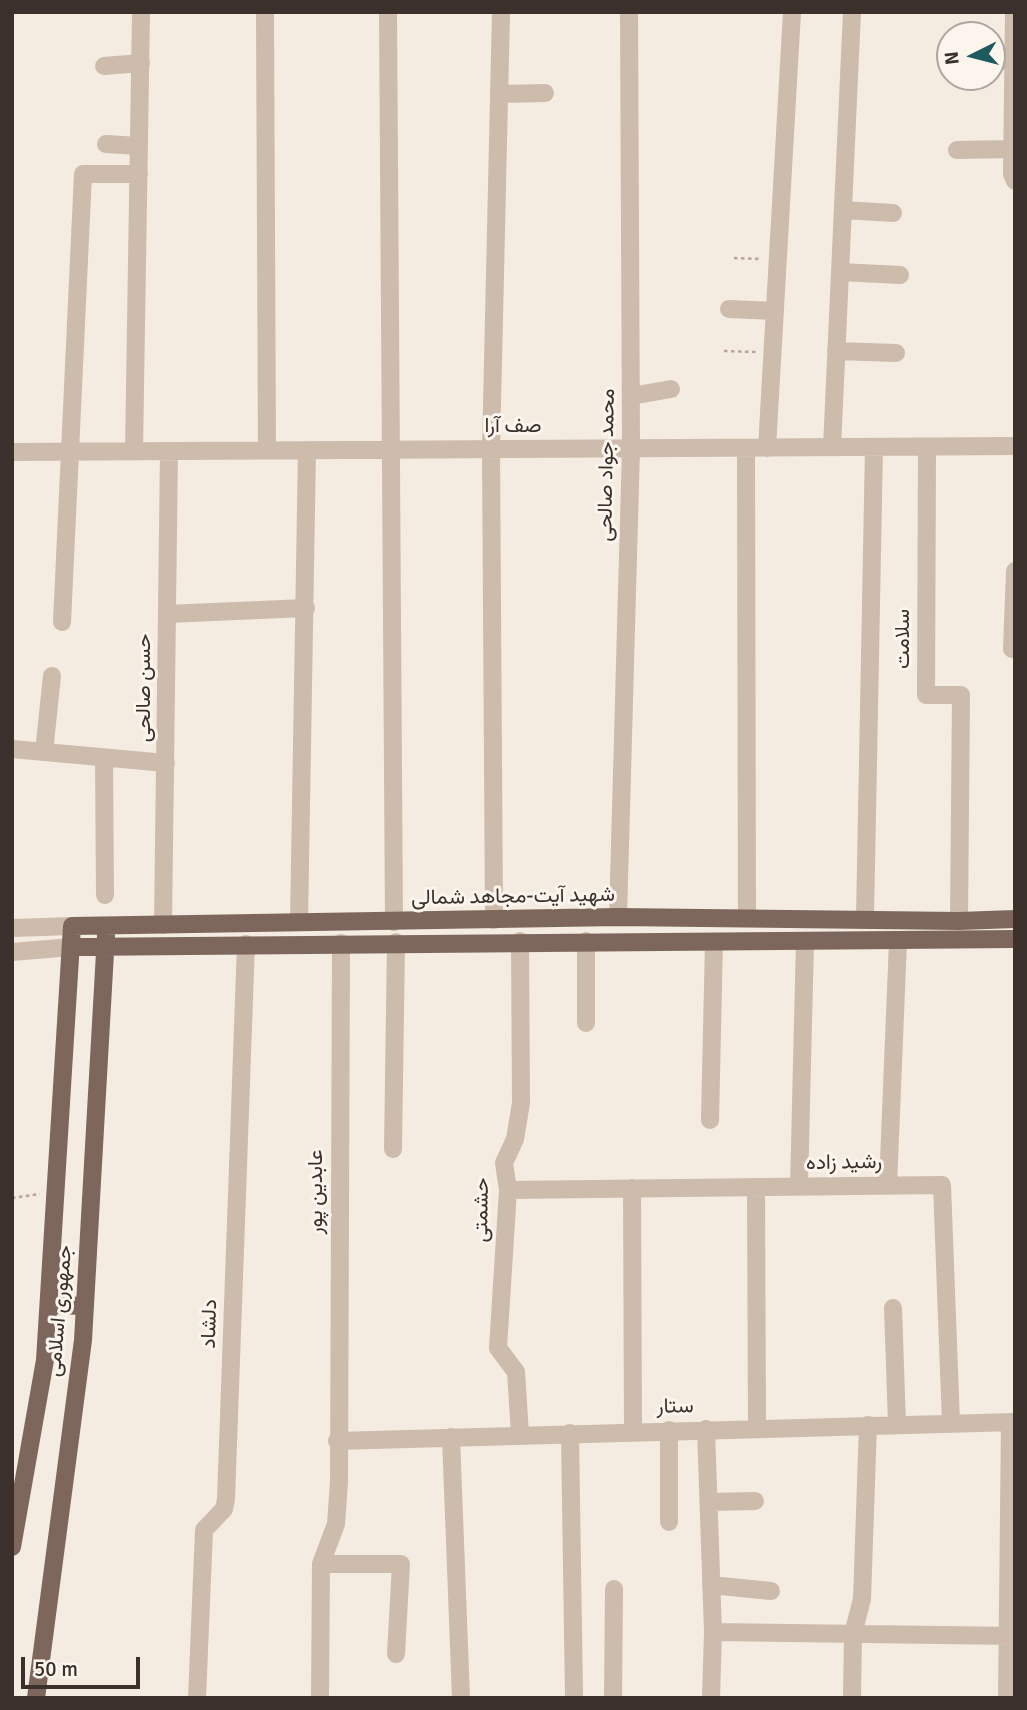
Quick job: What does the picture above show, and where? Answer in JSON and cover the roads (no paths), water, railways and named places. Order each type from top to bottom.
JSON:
[{"type":"main road","name":"شهید آیت-مجاهد شمالی","points":[[72,926],[618,917],[959,921],[1015,919]]},
{"type":"main road","name":"جمهوری اسلامی","points":[[36,1698],[85,1306],[105,925]]},
{"type":"main road","name":"جمهوری اسلامی","points":[[12,1547],[45,1360],[72,926]]},
{"type":"main road","name":"شهید آیت-مجاهد شمالی","points":[[72,947],[396,942],[1015,939]]},
{"type":"main road","points":[[49,1305],[85,1306]]},
{"type":"street","points":[[134,451],[142,12]]},
{"type":"street","points":[[265,12],[267,450]]},
{"type":"street","points":[[388,12],[394,922]]},
{"type":"street","points":[[494,920],[491,449],[501,12]]},
{"type":"street","name":"محمد جواد صالحی","points":[[618,917],[631,448],[629,12]]},
{"type":"street","points":[[767,448],[792,12]]},
{"type":"street","points":[[832,447],[852,12]]},
{"type":"street","points":[[1014,12],[1012,149],[1015,181]]},
{"type":"street","points":[[104,66],[141,63]]},
{"type":"street","points":[[499,94],[545,93]]},
{"type":"street","points":[[106,144],[139,146]]},
{"type":"street","points":[[957,150],[1012,149]]},
{"type":"street","points":[[62,622],[83,174],[139,174]]},
{"type":"street","points":[[843,210],[893,214]]},
{"type":"street","points":[[840,272],[900,275]]},
{"type":"street","points":[[729,309],[775,312]]},
{"type":"street","points":[[836,351],[896,353]]},
{"type":"street","points":[[631,396],[671,390]]},
{"type":"street","name":"صف آرا","points":[[12,452],[1015,446]]},
{"type":"street","points":[[865,918],[874,447]]},
{"type":"street","name":"سلامت","points":[[927,447],[926,695],[961,695],[959,921]]},
{"type":"street","points":[[746,448],[747,918]]},
{"type":"street","points":[[299,922],[307,450]]},
{"type":"street","name":"حسن صالحی","points":[[163,925],[169,451]]},
{"type":"street","points":[[1012,649],[1015,571]]},
{"type":"street","points":[[167,614],[306,608]]},
{"type":"street","points":[[44,752],[52,676]]},
{"type":"street","points":[[12,749],[166,763]]},
{"type":"street","points":[[104,758],[105,895]]},
{"type":"street","name":"شهید آیت-مجاهد شمالی","points":[[12,928],[72,926]]},
{"type":"street","name":"حشمتی","points":[[520,941],[521,1103],[514,1139],[504,1163],[508,1190],[498,1348],[516,1372],[520,1434]]},
{"type":"street","points":[[586,941],[586,1024]]},
{"type":"street","points":[[799,1186],[805,941]]},
{"type":"street","points":[[888,1186],[898,941]]},
{"type":"street","points":[[393,1149],[396,942]]},
{"type":"street","points":[[710,1119],[714,942]]},
{"type":"street","name":"عابدین پور","points":[[321,1564],[336,1524],[339,1482],[337,1441],[341,943]]},
{"type":"street","name":"دلشاد","points":[[197,1698],[204,1530],[223,1508],[226,1499],[246,944]]},
{"type":"street","name":"شهید آیت-مجاهد شمالی","points":[[12,952],[72,947]]},
{"type":"street","name":"رشید زاده","points":[[508,1190],[942,1185],[951,1423]]},
{"type":"street","points":[[756,1187],[757,1427]]},
{"type":"street","points":[[632,1188],[633,1431]]},
{"type":"street","points":[[893,1308],[897,1424]]},
{"type":"street","points":[[1007,1698],[1012,1422]]},
{"type":"street","name":"ستار","points":[[337,1441],[757,1427],[1012,1422]]},
{"type":"street","points":[[852,1698],[853,1634],[862,1599],[868,1425]]},
{"type":"street","points":[[706,1429],[713,1632],[710,1698]]},
{"type":"street","points":[[669,1430],[669,1522]]},
{"type":"street","points":[[570,1433],[574,1698]]},
{"type":"street","points":[[451,1437],[461,1698]]},
{"type":"street","points":[[709,1502],[755,1501]]},
{"type":"street","points":[[320,1698],[321,1564],[401,1564],[396,1654]]},
{"type":"street","points":[[711,1585],[771,1591]]},
{"type":"street","points":[[613,1698],[614,1589]]},
{"type":"street","points":[[713,1632],[1010,1636]]}]
